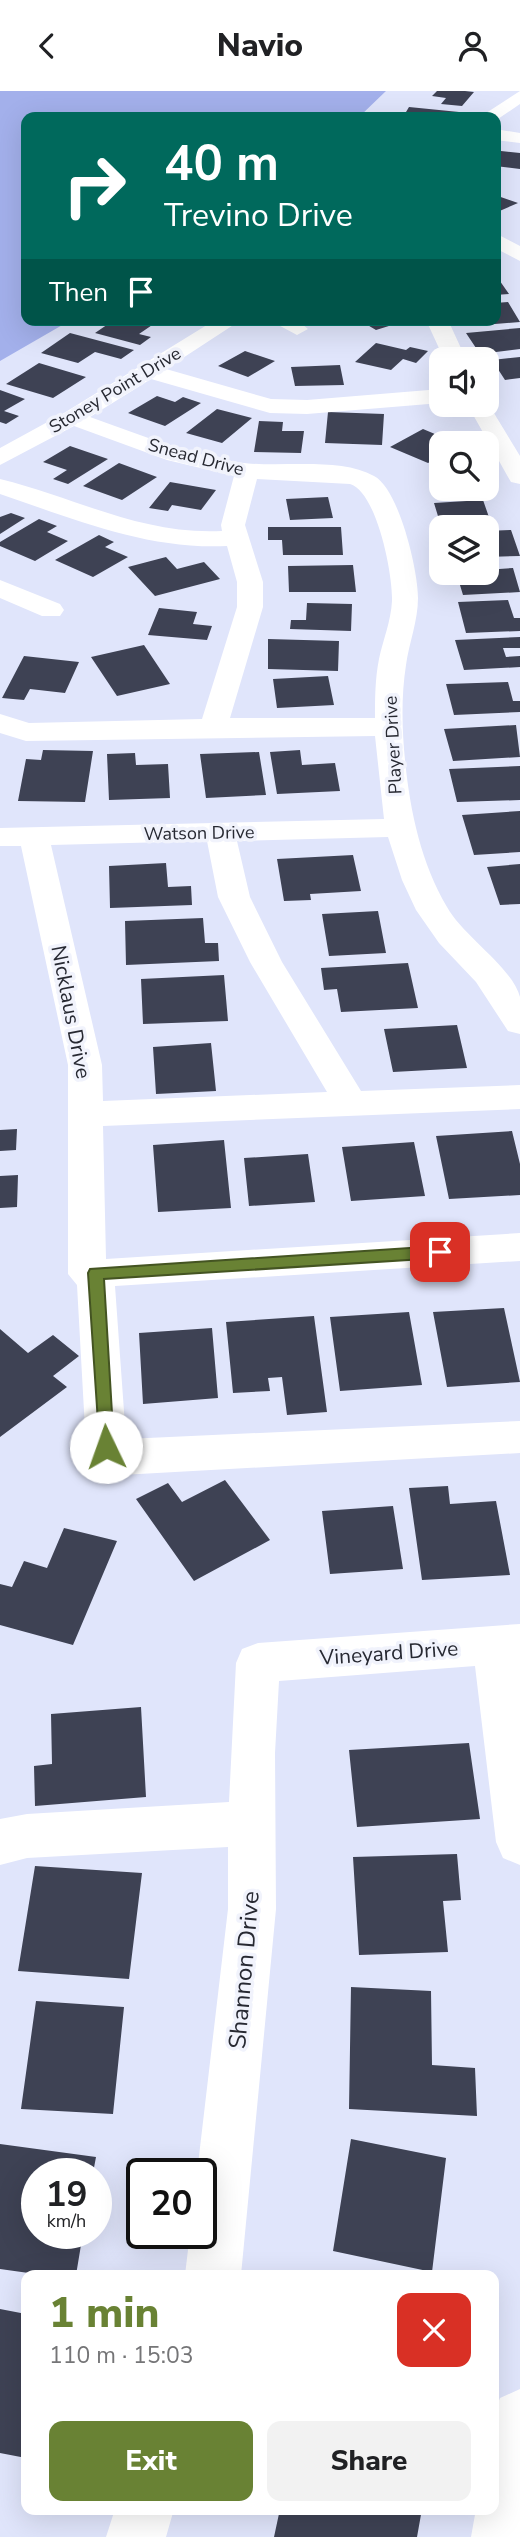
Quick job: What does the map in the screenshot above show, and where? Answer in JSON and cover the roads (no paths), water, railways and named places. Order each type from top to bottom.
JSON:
[{"type":"street","points":[[496,112],[520,96]]},
{"type":"street","points":[[501,135],[520,138]]},
{"type":"street","points":[[501,243],[520,255]]},
{"type":"street","name":"Stoney Point Drive","points":[[0,458],[72,418],[220,326]]},
{"type":"street","points":[[440,326],[449,347]]},
{"type":"street","points":[[148,371],[270,406],[307,407],[429,397]]},
{"type":"street","points":[[485,417],[520,477]]},
{"type":"street","name":"Snead Drive","points":[[72,418],[180,456],[247,472],[324,475]]},
{"type":"street","points":[[214,727],[224,686],[250,607],[250,582],[233,525],[247,472]]},
{"type":"street","name":"Player Drive","points":[[324,475],[350,477],[368,482],[384,510],[400,568],[405,598],[390,682],[390,727],[398,828],[417,880],[450,936],[487,973],[520,1023]]},
{"type":"street","points":[[0,486],[131,530],[193,540],[237,538]]},
{"type":"street","points":[[0,589],[51,610]]},
{"type":"street","points":[[0,723],[26,732],[214,727],[390,727]]},
{"type":"street","name":"Watson Drive","points":[[0,837],[398,828]]},
{"type":"street","points":[[220,832],[234,897],[265,962],[351,1104]]},
{"type":"street","name":"Nicklaus Drive","points":[[34,837],[85,1065],[91,1273],[106,1447],[121,1458],[520,1437]]},
{"type":"street","points":[[87,1115],[520,1097]]},
{"type":"street","points":[[91,1273],[520,1247]]},
{"type":"street","points":[[507,1644],[520,1842]]},
{"type":"street","name":"Vineyard Drive","points":[[258,1663],[507,1644]]},
{"type":"street","name":"Shannon Drive","points":[[214,2270],[252,1909],[253,1753],[258,1663]]},
{"type":"street","points":[[0,1842],[27,1836],[254,1823]]},
{"type":"street","points":[[501,2537],[520,2418]]},
{"type":"street","points":[[136,2537],[143,2515]]}]
